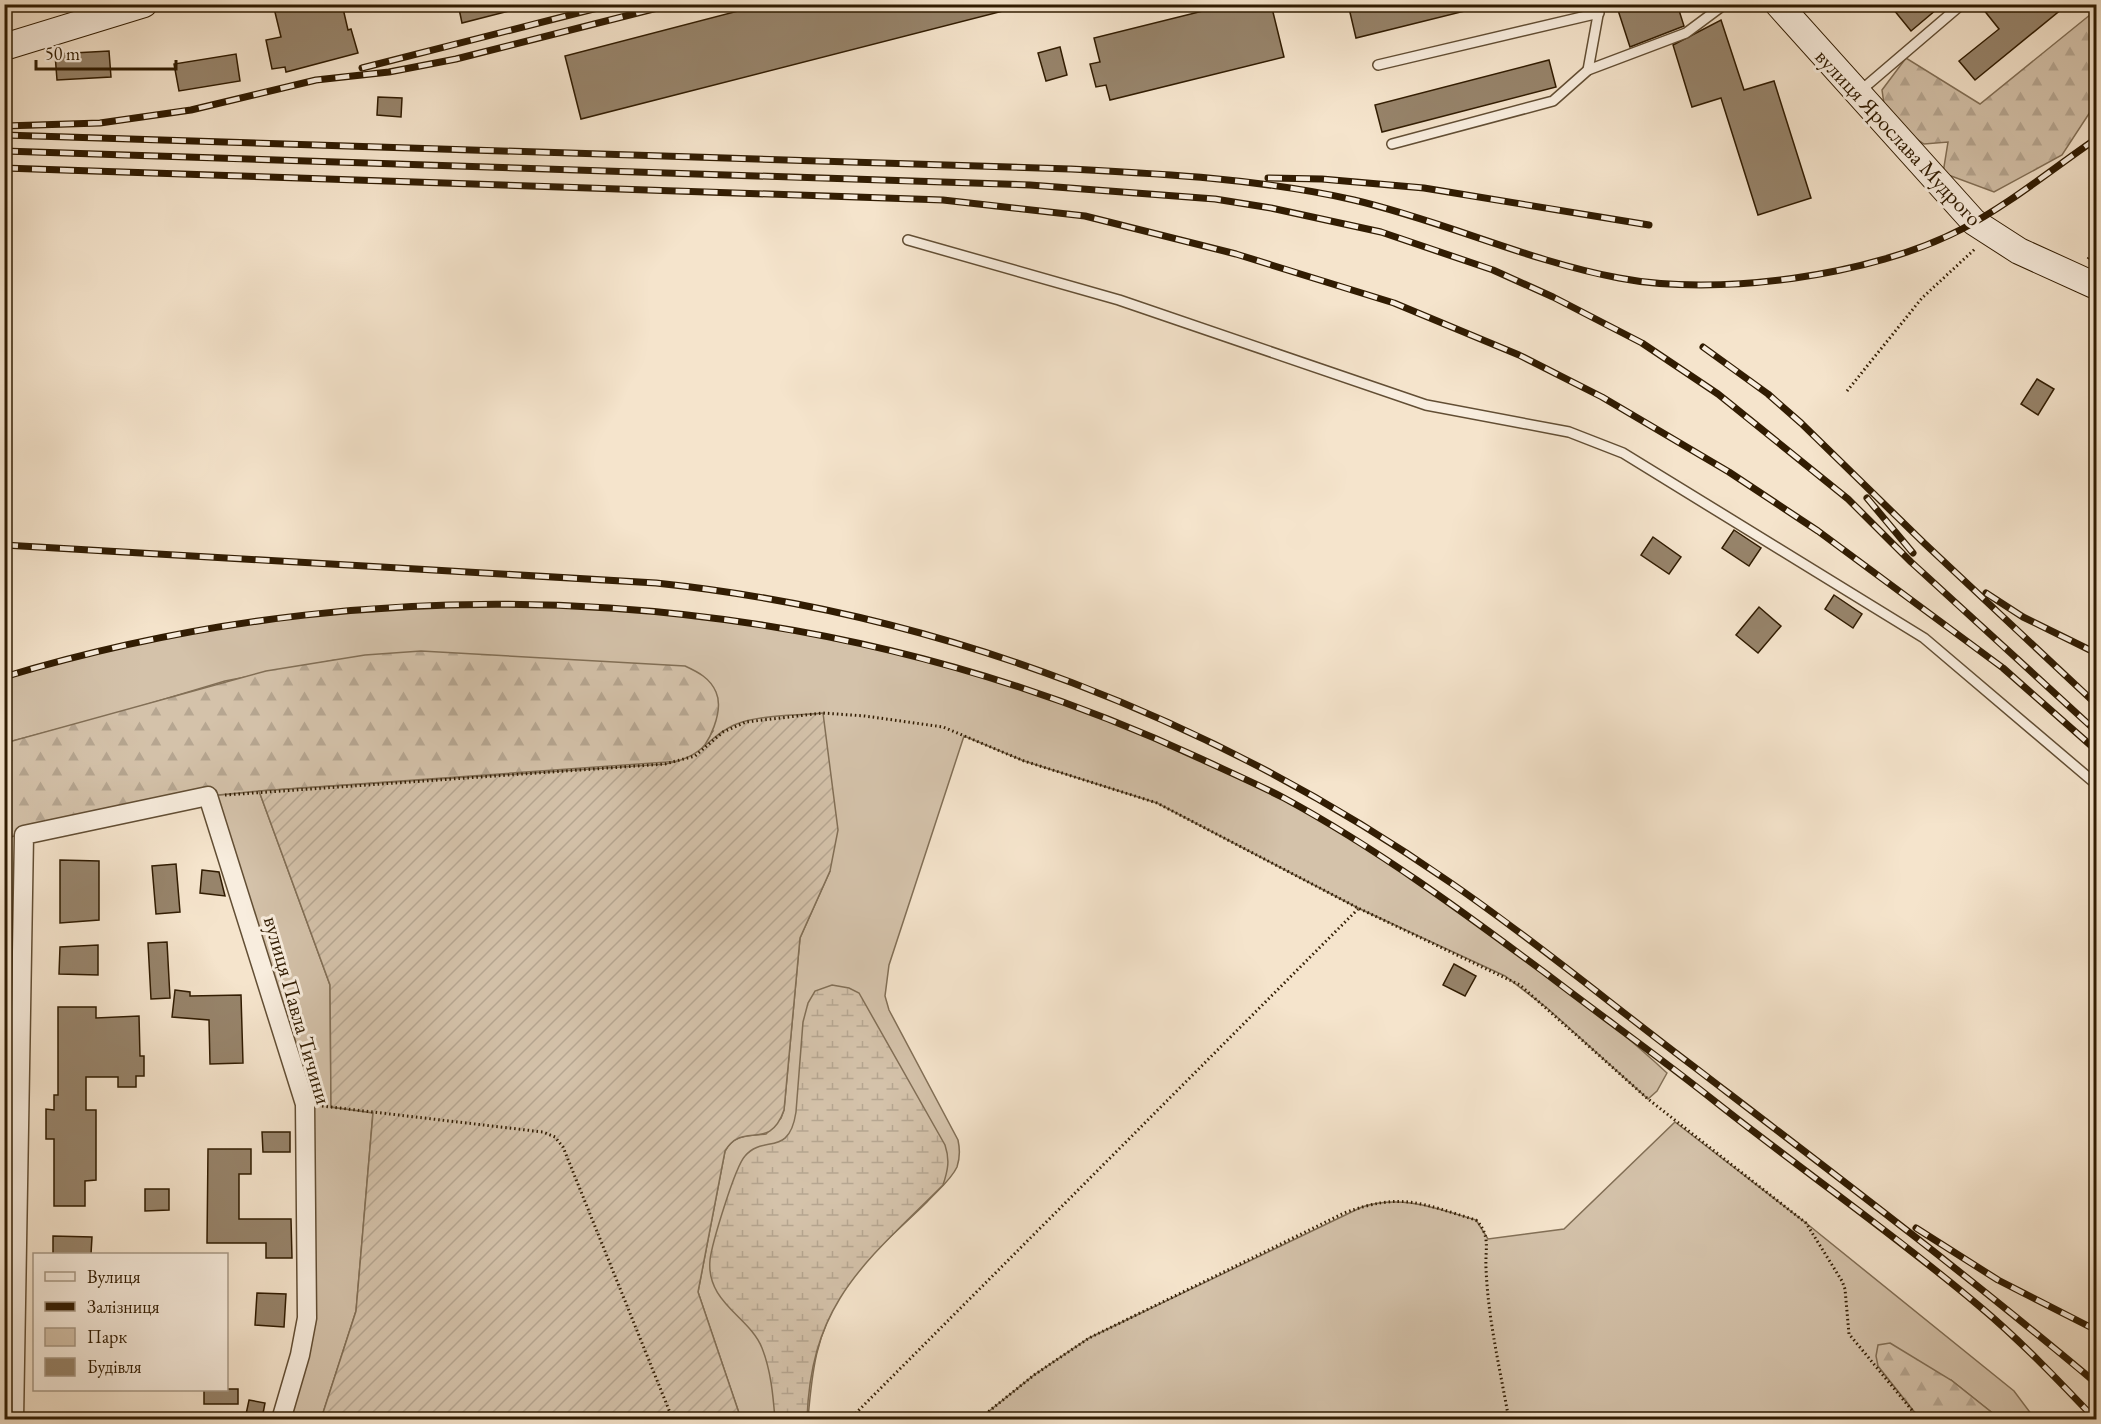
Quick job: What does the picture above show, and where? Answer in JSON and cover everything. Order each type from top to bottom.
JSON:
[{"type":"street","points":[[4,47],[144,4]]},
{"type":"street","name":"вулиця Ярослава Мудрого","points":[[1778,4],[1856,94],[1974,222],[1991,234],[2065,273],[2097,286]]},
{"type":"street","points":[[14,1419],[24,836],[208,796]]},
{"type":"street","name":"вулиця Павла Тичини","points":[[208,796],[305,1104],[307,1318],[300,1354],[281,1419]]},
{"type":"lane","points":[[1392,144],[1553,101],[1588,70],[1686,33],[1725,4]]},
{"type":"lane","points":[[1856,94],[1962,4]]},
{"type":"lane","points":[[1378,64],[1599,9],[1588,70]]},
{"type":"lane","points":[[908,240],[1119,300],[1426,405],[1569,432],[1623,453],[1924,638],[2097,784]]},
{"type":"path","points":[[1847,392],[1922,298],[1991,234]]},
{"type":"path","points":[[208,796],[259,790],[665,764],[695,756],[723,732],[746,722],[823,713],[865,716],[943,728],[1017,759],[1157,803],[1358,908],[1520,985],[1648,1099],[1806,1223],[1842,1281],[1845,1289],[1849,1334],[1920,1419]]},
{"type":"path","points":[[849,1419],[1358,908]]},
{"type":"path","points":[[305,1104],[543,1132],[555,1137],[563,1147],[673,1419]]},
{"type":"path","points":[[978,1419],[1034,1375],[1089,1338],[1344,1213],[1389,1200],[1418,1203],[1476,1220],[1482,1226],[1488,1239],[1487,1299],[1509,1419]]},
{"type":"green space","points":[[2096,10],[2096,103],[2062,155],[1994,192],[1943,173],[1948,142],[1924,144],[1886,118],[1882,90],[1906,58],[1980,104]]},
{"type":"green space","points":[[488,603],[581,606],[674,613],[854,642],[943,664],[1030,691],[1117,723],[1271,791],[1373,850],[1433,890],[1577,997],[1667,1073],[1657,1091],[1648,1099],[1547,1008],[1505,976],[1358,908],[1157,803],[1024,761],[964,736],[889,965],[885,996],[889,1010],[958,1140],[957,1167],[944,1185],[871,1256],[842,1292],[821,1338],[811,1385],[808,1419],[741,1419],[698,1292],[725,1151],[733,1141],[766,1134],[781,1118],[784,1110],[800,938],[830,871],[723,732],[695,756],[713,731],[335,660],[225,681],[115,714],[5,743],[5,677],[123,646],[243,623],[365,609]]},
{"type":"green space","points":[[421,651],[685,666],[703,676],[713,687],[718,699],[717,717],[710,736],[700,751],[693,757],[681,761],[208,796],[5,838],[5,743],[266,671],[365,655]]},
{"type":"green space","points":[[823,713],[838,830],[830,871],[800,938],[784,1110],[778,1123],[771,1130],[763,1134],[740,1138],[732,1142],[725,1151],[698,1292],[741,1419],[321,1419],[356,1311],[373,1113],[331,1107],[330,985],[259,791],[665,764],[688,757],[724,730],[744,721]]},
{"type":"green space","points":[[259,791],[330,985],[331,1107],[373,1112],[356,1311],[321,1419],[281,1419],[300,1355],[305,1104],[208,796]]},
{"type":"green space","points":[[832,985],[849,988],[859,993],[945,1145],[948,1155],[947,1170],[943,1185],[867,1262],[831,1313],[819,1343],[811,1378],[807,1419],[775,1419],[770,1374],[762,1348],[756,1337],[715,1288],[710,1260],[724,1206],[745,1156],[760,1146],[782,1140],[793,1126],[803,1022],[808,1003],[815,991]]},
{"type":"green space","points":[[1675,1122],[1806,1223],[2014,1391],[2035,1419],[2000,1419],[1951,1380],[1878,1366],[1920,1419],[978,1420],[1034,1375],[1089,1338],[1362,1207],[1391,1202],[1420,1204],[1476,1220],[1488,1239],[1564,1229]]},
{"type":"green space","points":[[1890,1343],[1951,1380],[2000,1419],[1920,1419],[1878,1366],[1876,1356],[1878,1345]]},
{"type":"building","points":[[273,4],[342,4],[348,30],[351,29],[358,53],[286,72],[285,67],[272,69],[266,40],[281,37]]},
{"type":"building","points":[[458,4],[512,4],[513,10],[462,23]]},
{"type":"building","points":[[765,4],[1006,4],[1007,10],[581,119],[565,56]]},
{"type":"building","points":[[1231,4],[1271,4],[1284,57],[1110,100],[1106,85],[1096,87],[1090,64],[1100,62],[1094,38]]},
{"type":"building","points":[[1348,4],[1468,4],[1469,10],[1356,38]]},
{"type":"building","points":[[1616,4],[1677,4],[1684,26],[1630,47]]},
{"type":"building","points":[[1889,4],[1943,4],[1911,31]]},
{"type":"building","points":[[1979,4],[2068,4],[1975,80],[1959,61],[1999,29]]},
{"type":"building","points":[[1721,20],[1744,90],[1774,81],[1811,198],[1758,215],[1721,98],[1692,107],[1673,45]]},
{"type":"building","points":[[1060,47],[1067,75],[1046,81],[1038,53]]},
{"type":"building","points":[[109,51],[111,77],[57,80],[55,54]]},
{"type":"building","points":[[236,54],[240,81],[179,91],[174,64]]},
{"type":"building","points":[[1549,60],[1556,87],[1382,132],[1375,105]]},
{"type":"building","points":[[378,97],[402,98],[401,117],[377,115]]},
{"type":"building","points":[[2037,379],[2054,389],[2038,415],[2021,404]]},
{"type":"building","points":[[1734,530],[1761,548],[1749,566],[1722,548]]},
{"type":"building","points":[[1653,537],[1681,557],[1669,574],[1641,555]]},
{"type":"building","points":[[1834,595],[1862,614],[1853,628],[1825,609]]},
{"type":"building","points":[[1759,607],[1781,626],[1758,653],[1736,635]]},
{"type":"building","points":[[60,860],[99,861],[99,920],[60,923]]},
{"type":"building","points":[[176,864],[180,912],[156,914],[152,866]]},
{"type":"building","points":[[202,870],[219,872],[225,896],[200,893]]},
{"type":"building","points":[[167,942],[170,998],[151,999],[148,943]]},
{"type":"building","points":[[98,945],[98,975],[59,974],[60,947]]},
{"type":"building","points":[[1454,964],[1476,976],[1465,996],[1443,985]]},
{"type":"building","points":[[175,990],[190,992],[190,996],[241,995],[243,1063],[210,1064],[209,1020],[172,1017]]},
{"type":"building","points":[[58,1007],[96,1007],[96,1018],[139,1016],[140,1056],[144,1056],[144,1076],[136,1076],[136,1087],[118,1087],[118,1077],[86,1077],[86,1110],[96,1110],[96,1180],[85,1181],[85,1206],[54,1206],[54,1139],[46,1139],[46,1109],[54,1110],[54,1095],[58,1095]]},
{"type":"building","points":[[262,1132],[290,1132],[290,1152],[263,1152]]},
{"type":"building","points":[[208,1149],[251,1149],[251,1174],[239,1174],[239,1219],[291,1219],[292,1258],[266,1258],[266,1243],[207,1243]]},
{"type":"building","points":[[145,1189],[169,1189],[169,1210],[145,1211]]},
{"type":"building","points":[[53,1236],[92,1237],[91,1253],[53,1253]]},
{"type":"building","points":[[257,1293],[286,1294],[284,1327],[255,1325]]},
{"type":"building","points":[[238,1389],[238,1404],[204,1404],[204,1391]]},
{"type":"building","points":[[249,1400],[265,1403],[262,1419],[245,1419]]},
{"type":"railway","points":[[362,68],[613,4]]},
{"type":"railway","points":[[4,126],[100,123],[191,110],[316,80],[389,72],[456,59],[673,4]]},
{"type":"railway","points":[[4,135],[1070,169],[1248,182],[1354,200],[1585,271],[1658,283],[1701,285],[1747,283],[1840,270],[1884,259],[1925,245],[1962,229],[1997,209],[2096,139]]},
{"type":"railway","points":[[4,151],[1030,185],[1215,199],[1271,208],[1381,232],[1493,270],[1553,297],[1642,343],[1718,394],[1848,499],[1911,562],[2096,731]]},
{"type":"railway","points":[[4,168],[943,200],[1085,216],[1236,254],[1394,303],[1519,355],[1602,397],[1729,472],[1818,531],[2003,668],[2096,750]]},
{"type":"railway","points":[[1268,178],[1322,179],[1424,188],[1649,225]]},
{"type":"railway","points":[[1703,347],[1768,394],[1801,423],[1924,543],[2096,704]]},
{"type":"railway","points":[[1867,498],[1913,553]]},
{"type":"railway","points":[[4,545],[656,583],[763,598],[868,619],[971,648],[1072,683],[1171,724],[1267,771],[1361,824],[1451,883],[1543,950],[1896,1222],[2096,1383]]},
{"type":"railway","points":[[1986,593],[2023,617],[2096,653]]},
{"type":"railway","points":[[4,677],[153,639],[304,615],[457,605],[609,608],[761,625],[910,656],[1057,700],[1199,758],[1274,793],[1353,838],[1419,882],[1516,951],[1946,1279],[2009,1332],[2096,1420]]},
{"type":"railway","points":[[1916,1228],[1998,1280],[2096,1330]]}]
